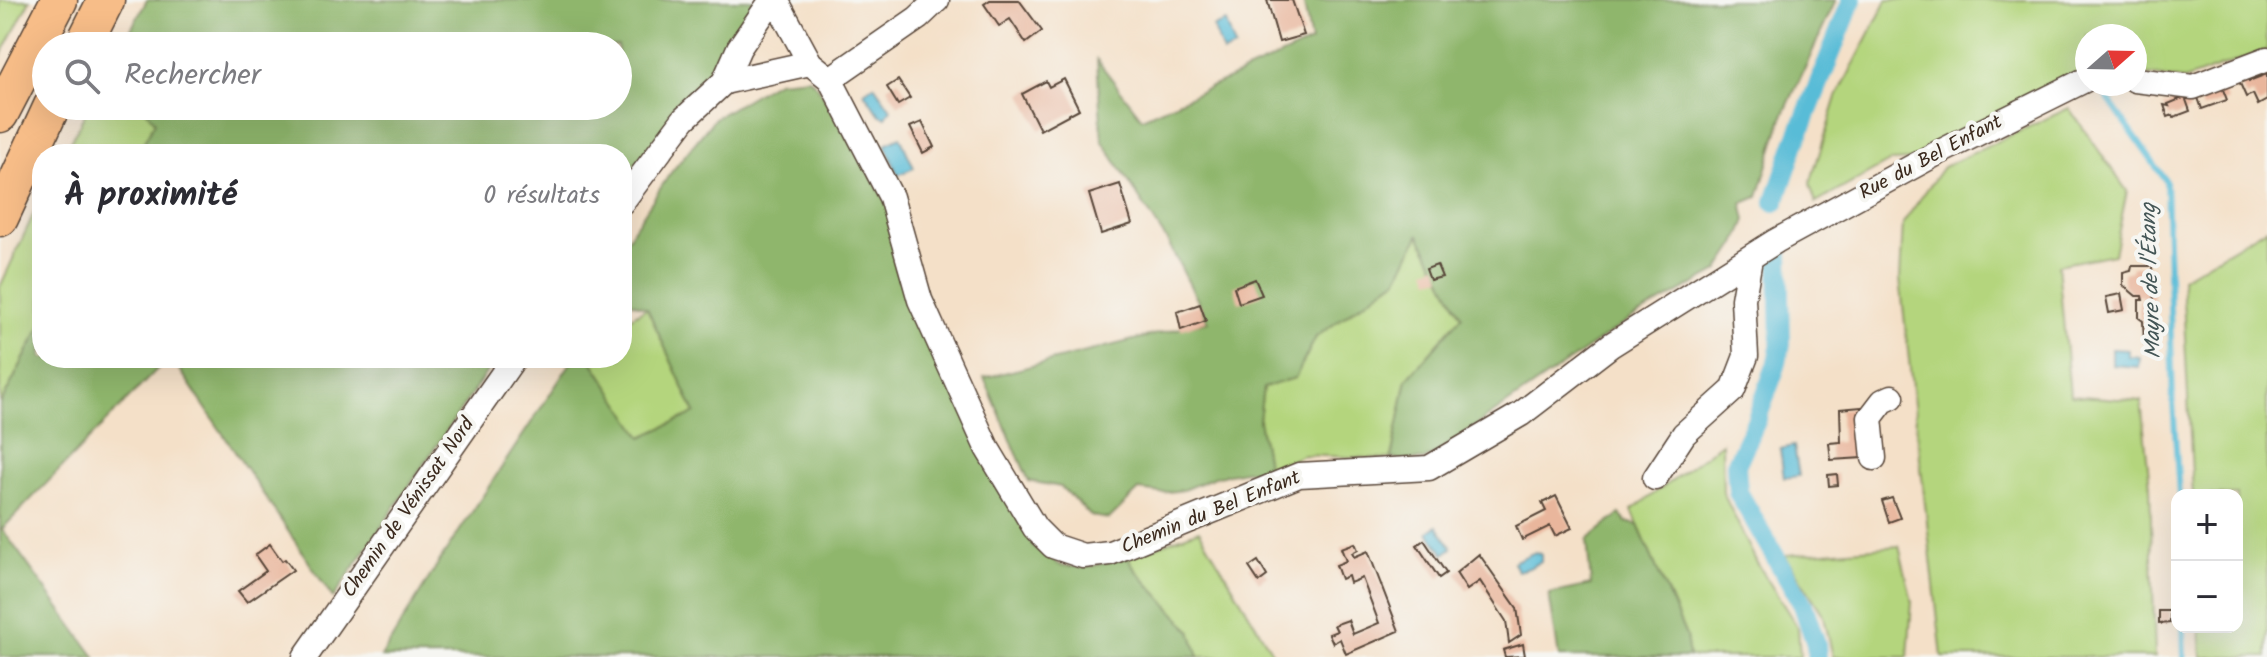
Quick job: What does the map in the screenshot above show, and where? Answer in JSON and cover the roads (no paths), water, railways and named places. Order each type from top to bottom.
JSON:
[{"type":"highway","points":[[42,32],[59,0]]},
{"type":"highway","points":[[90,32],[106,0]]},
{"type":"highway","points":[[0,114],[32,52]]},
{"type":"highway","points":[[34,144],[46,120]]},
{"type":"highway","points":[[0,218],[32,149]]},
{"type":"street","name":"Chemin du Bel Enfant","points":[[774,0],[810,63],[830,79],[891,197],[920,300],[987,448],[1035,528],[1053,546],[1083,556],[1110,553],[1299,475],[1429,468],[1521,414],[1611,345],[1776,241]]},
{"type":"street","points":[[632,189],[684,119],[724,82],[739,48],[774,0]]},
{"type":"street","points":[[830,79],[918,18],[937,0]]},
{"type":"street","points":[[2147,81],[2193,87],[2267,59]]},
{"type":"street","points":[[724,82],[810,63]]},
{"type":"street","name":"Rue du Bel Enfant","points":[[1776,241],[1934,155],[2075,85]]},
{"type":"street","points":[[1655,478],[1684,434],[1733,390],[1746,356],[1743,299],[1750,259]]},
{"type":"street","name":"Chemin de Vénissat Nord","points":[[305,657],[507,368]]},
{"type":"street","points":[[1874,458],[1870,418],[1883,401],[1892,397]]},
{"type":"water","points":[[1226,22],[1235,48],[1223,53],[1213,27]]},
{"type":"water","points":[[874,85],[891,109],[886,117],[880,115],[864,92]]},
{"type":"water","points":[[900,137],[914,168],[898,175],[885,144]]},
{"type":"water","points":[[2112,349],[2128,350],[2128,356],[2140,357],[2139,367],[2112,365]]},
{"type":"water","points":[[1794,446],[1799,476],[1784,478],[1780,449]]},
{"type":"water","points":[[1437,526],[1452,548],[1444,554],[1428,532]]},
{"type":"water","points":[[1535,552],[1541,554],[1541,561],[1517,571],[1513,562]]},
{"type":"waterway","points":[[1775,202],[1852,0]]},
{"type":"waterway","name":"Mayre de l'Étang","points":[[2106,96],[2166,181],[2179,489]]},
{"type":"waterway","points":[[1779,253],[1781,344],[1756,421],[1736,465],[1738,492],[1803,605],[1816,644],[1817,657]]},
{"type":"waterway","name":"Mayre de l'Étang","points":[[2183,633],[2184,657]]}]
